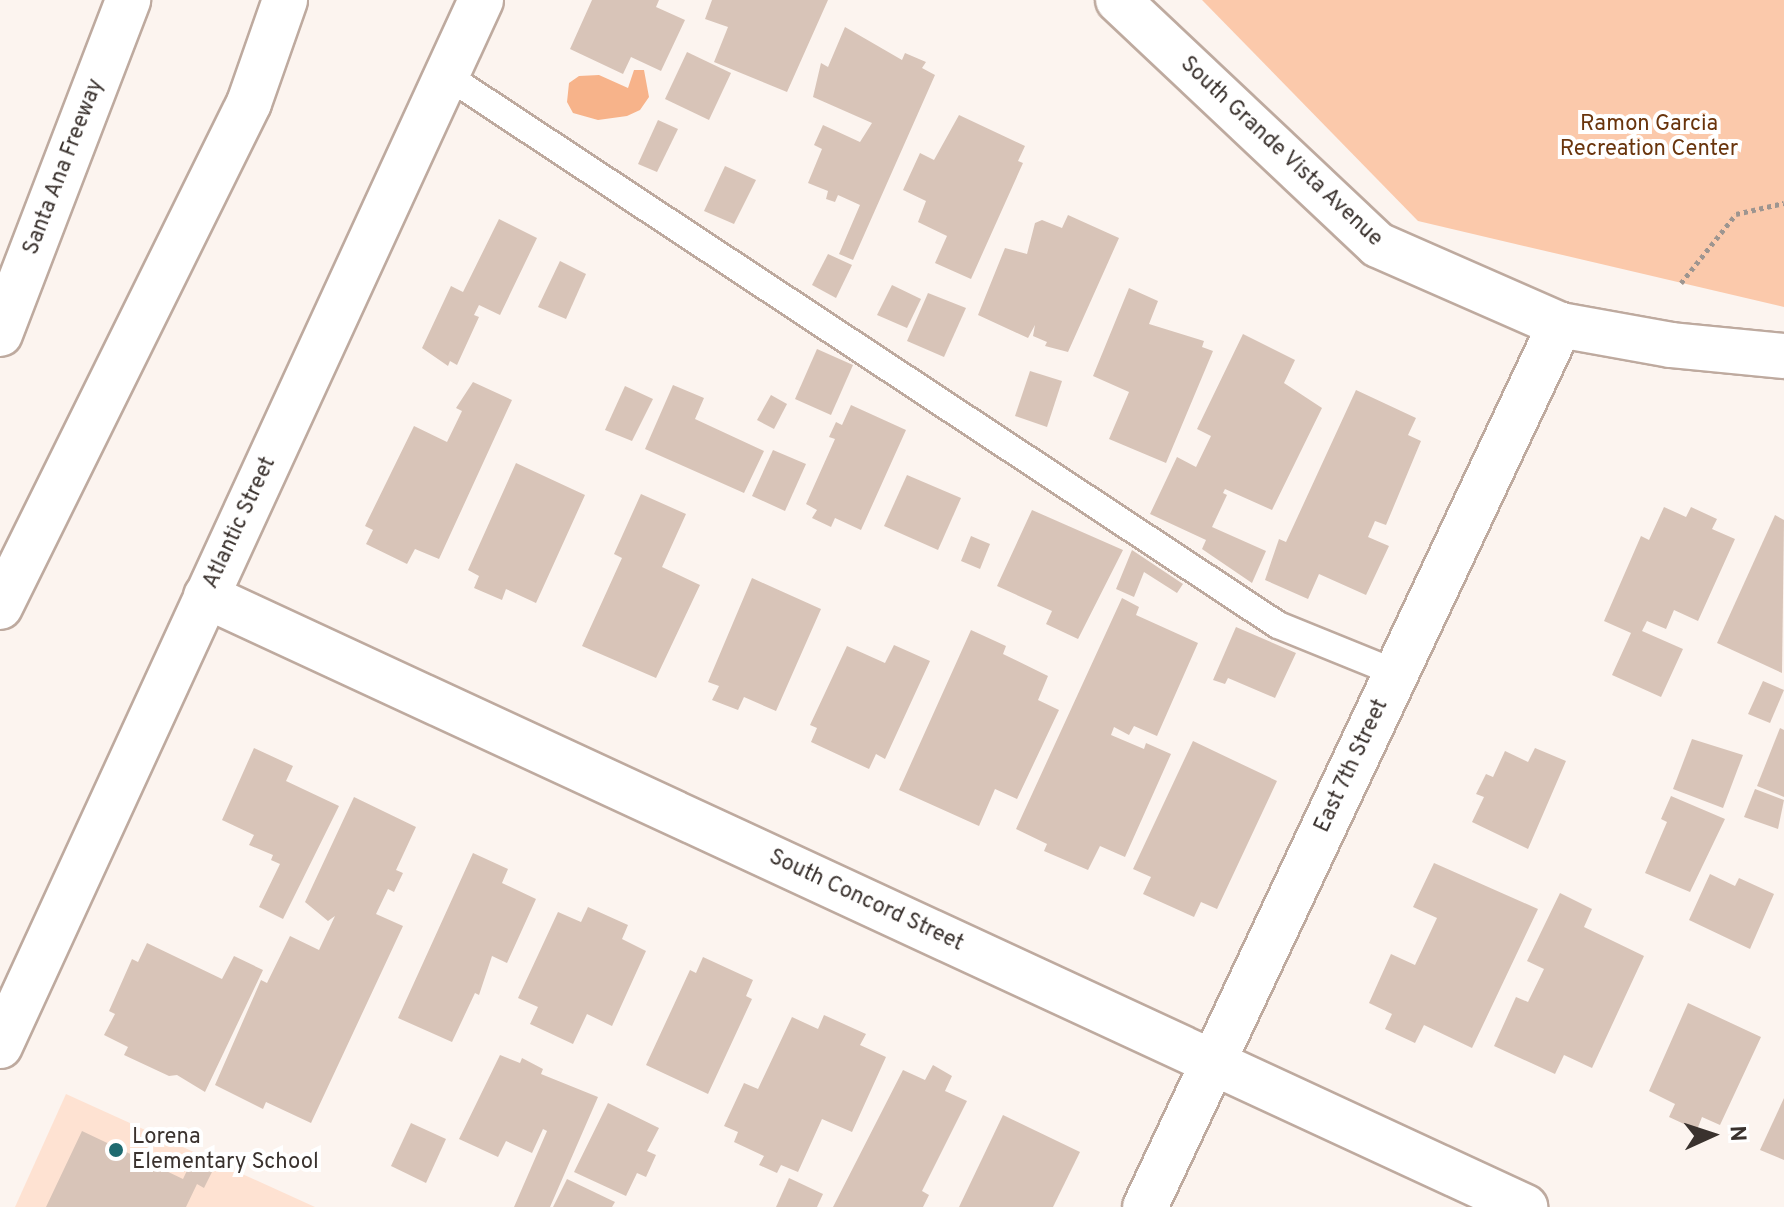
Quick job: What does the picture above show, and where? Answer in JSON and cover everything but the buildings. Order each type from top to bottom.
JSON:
[{"type":"main road","name":"Santa Ana Freeway","points":[[0,334],[128,0]]},
{"type":"main road","points":[[0,607],[249,103],[285,0]]},
{"type":"main road","name":"Atlantic Street","points":[[0,1046],[481,0]]},
{"type":"main road","name":"South Grande Vista Avenue","points":[[1118,0],[1378,245],[1560,325],[1671,345],[1784,356]]},
{"type":"main road","name":"East 7th Street","points":[[1145,1207],[1560,325]]},
{"type":"main road","name":"South Concord Street","points":[[206,596],[1525,1207]]},
{"type":"lane","points":[[446,75],[1278,625],[1396,673]]},
{"type":"path","points":[[1681,283],[1736,214],[1784,203]]},
{"type":"shaded area","points":[[634,70],[644,70],[649,97],[640,110],[627,116],[598,120],[573,113],[567,102],[569,83],[579,76],[599,75],[628,88]]},
{"type":"shaded area","name":"Lorena Elementary School","points":[[66,1094],[315,1207],[15,1207]]},
{"type":"green space","name":"Ramon Garcia Recreation Center","points":[[1202,0],[1784,0],[1784,307],[1418,221]]},
{"type":"place","name":"Lorena Elementary School","points":[[116,1150]]}]
